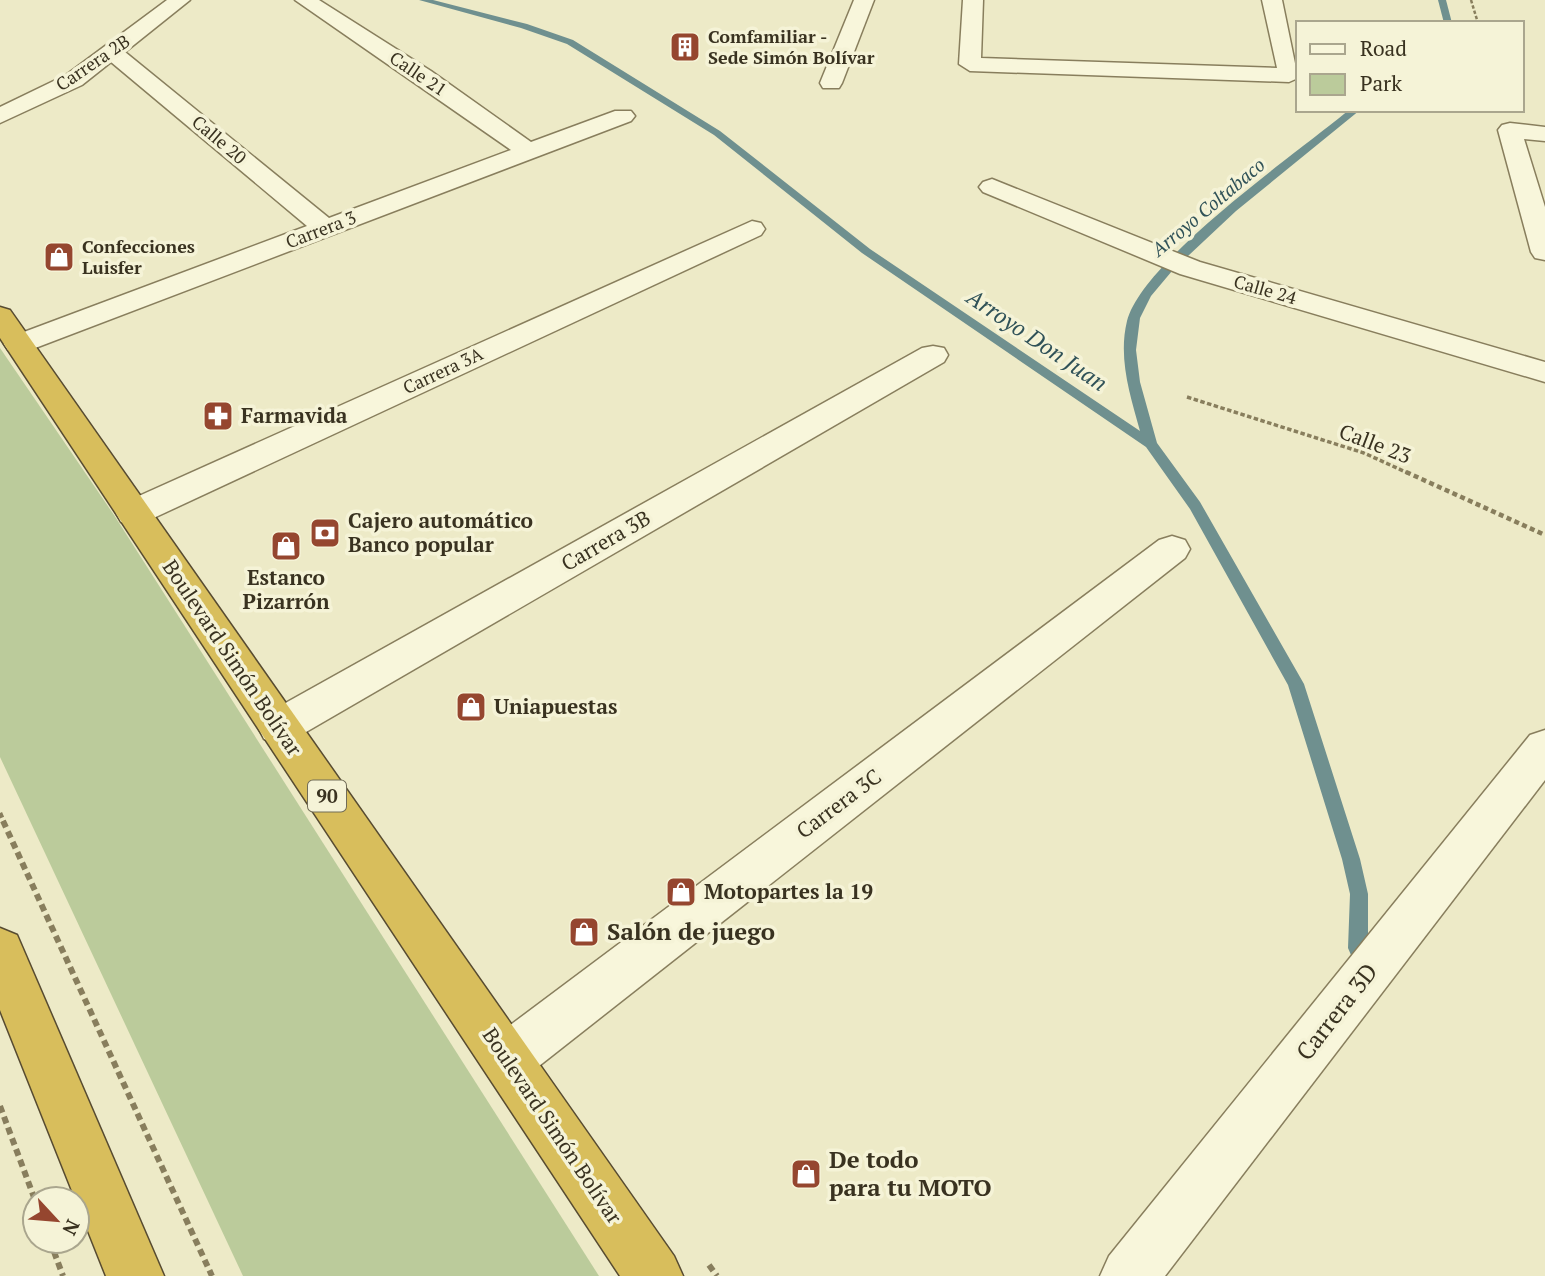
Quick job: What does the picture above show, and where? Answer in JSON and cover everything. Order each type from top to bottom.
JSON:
[{"type":"highway","name":"Boulevard Simón Bolívar","points":[[9,330],[654,1276]]},
{"type":"highway","points":[[0,951],[135,1276]]},
{"type":"street","name":"Carrera 2B","points":[[0,116],[74,80],[180,0]]},
{"type":"street","name":"Calle 21","points":[[305,0],[423,76],[529,152]]},
{"type":"street","points":[[831,83],[864,0]]},
{"type":"street","points":[[973,0],[970,64],[1289,75],[1272,0]]},
{"type":"street","name":"Calle 20","points":[[112,52],[325,228]]},
{"type":"street","name":"Carrera 3","points":[[9,330],[325,228],[623,116]]},
{"type":"street","points":[[1545,134],[1510,130],[1545,252]]},
{"type":"street","name":"Calle 24","points":[[992,187],[1190,268],[1545,372]]},
{"type":"street","name":"Carrera 3A","points":[[133,513],[752,229]]},
{"type":"street","name":"Carrera 3B","points":[[279,727],[933,355]]},
{"type":"street","name":"Carrera 3C","points":[[507,1059],[1172,549]]},
{"type":"street","name":"Carrera 3D","points":[[1129,1276],[1545,748]]},
{"type":"path","points":[[1472,0],[1477,21]]},
{"type":"path","name":"Calle 23","points":[[1187,397],[1364,453],[1545,535]]},
{"type":"path","points":[[0,813],[212,1276]]},
{"type":"path","points":[[0,1106],[29,1185]]},
{"type":"path","points":[[56,1255],[64,1276]]},
{"type":"green space","points":[[0,348],[114,515],[599,1276],[243,1276],[0,757]]},
{"type":"waterway","name":"Arroyo Don Juan","points":[[423,0],[524,26],[570,42],[717,133],[866,251],[1151,444]]},
{"type":"waterway","name":"Arroyo Coltabaco","points":[[1442,0],[1447,21]]},
{"type":"waterway","name":"Arroyo Coltabaco","points":[[1151,444],[1134,382],[1130,350],[1134,318],[1146,295],[1168,268],[1198,239],[1353,112]]},
{"type":"waterway","name":"Arroyo Don Juan","points":[[1151,444],[1195,506],[1296,684],[1351,859],[1359,894],[1358,948]]},
{"type":"place","name":"Comfamiliar - Sede Simón Bolívar","points":[[685,47]]},
{"type":"place","name":"Confecciones Luisfer","points":[[59,257]]},
{"type":"place","name":"Farmavida","points":[[218,416]]},
{"type":"place","name":"Cajero automático Banco popular","points":[[325,533]]},
{"type":"place","name":"Estanco Pizarrón","points":[[286,546]]},
{"type":"place","name":"Uniapuestas","points":[[471,707]]},
{"type":"place","name":"Motopartes la 19","points":[[681,892]]},
{"type":"place","name":"Salón de juego","points":[[584,932]]},
{"type":"place","name":"De todo para tu MOTO","points":[[806,1174]]}]
